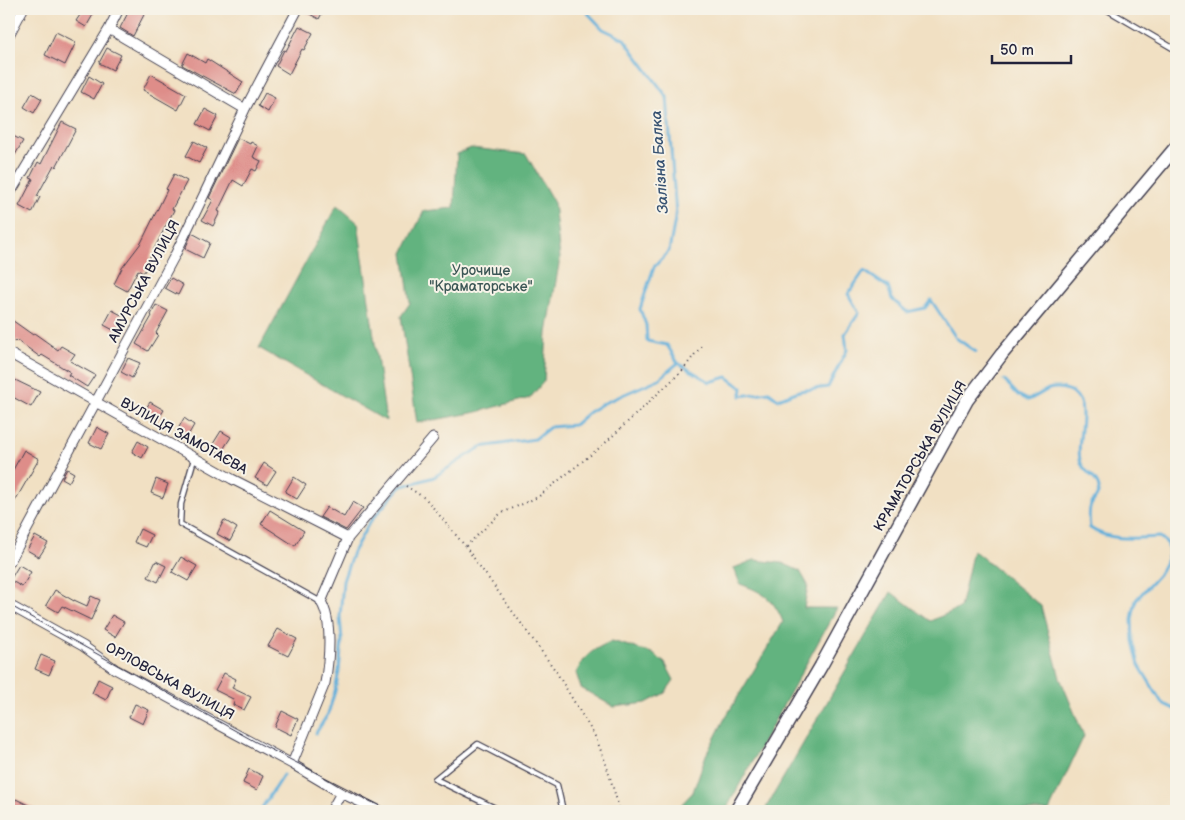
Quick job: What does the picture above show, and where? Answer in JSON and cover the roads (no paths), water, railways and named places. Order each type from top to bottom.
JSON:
[{"type":"street","points":[[9,35],[23,9]]},
{"type":"street","points":[[9,195],[109,30],[119,9]]},
{"type":"street","name":"АМУРСЬКА ВУЛИЦЯ","points":[[9,563],[94,402],[175,255],[245,109],[298,9]]},
{"type":"street","points":[[109,30],[245,109]]},
{"type":"street","name":"КРАМАТОРСЬКА ВУЛИЦЯ","points":[[736,811],[821,666],[967,400],[1002,354],[1176,147]]},
{"type":"street","name":"ВУЛИЦЯ ЗАМОТАЄВА","points":[[9,353],[232,479],[348,538]]},
{"type":"street","points":[[292,764],[325,682],[328,622],[326,610],[321,602],[348,538],[433,438]]},
{"type":"street","name":"ОРЛОВСЬКА ВУЛИЦЯ","points":[[9,604],[84,646],[115,669],[379,811]]},
{"type":"street","points":[[331,811],[341,792]]},
{"type":"lane","points":[[1106,9],[1176,50]]},
{"type":"lane","points":[[195,457],[180,504],[180,524],[321,602]]},
{"type":"lane","points":[[501,811],[435,779],[478,744],[557,785],[563,811]]},
{"type":"waterway","name":"Залізна Балка","points":[[584,9],[603,29],[624,39],[667,97],[676,214],[669,251],[654,267],[640,309],[646,325],[647,341],[667,345],[678,363],[710,382],[727,377],[742,388],[741,396],[769,392],[778,399],[799,391],[828,387],[847,350],[845,334],[859,313],[848,294],[864,271],[888,287],[892,299],[907,312],[925,308],[931,300],[956,338],[976,352]]},
{"type":"waterway","points":[[316,733],[328,714],[339,671],[342,640],[340,617],[343,581],[353,552],[369,523],[400,487],[434,477],[481,447],[535,439],[550,427],[574,425],[602,404],[659,379],[678,363]]},
{"type":"waterway","name":"Залізна Балка","points":[[1004,380],[1018,395],[1028,400],[1053,388],[1068,390],[1076,395],[1082,411],[1080,460],[1099,488],[1098,495],[1090,508],[1090,528],[1115,537],[1160,537],[1168,544],[1169,555],[1161,572],[1136,600],[1132,619],[1133,641],[1139,665],[1162,703],[1176,710]]},
{"type":"waterway","points":[[260,811],[283,775]]},
{"type":"tram line","points":[[9,605],[254,741],[391,811]]},
{"type":"park label","name":"Урочище \"Краматорське\"","points":[[481,278]]}]
